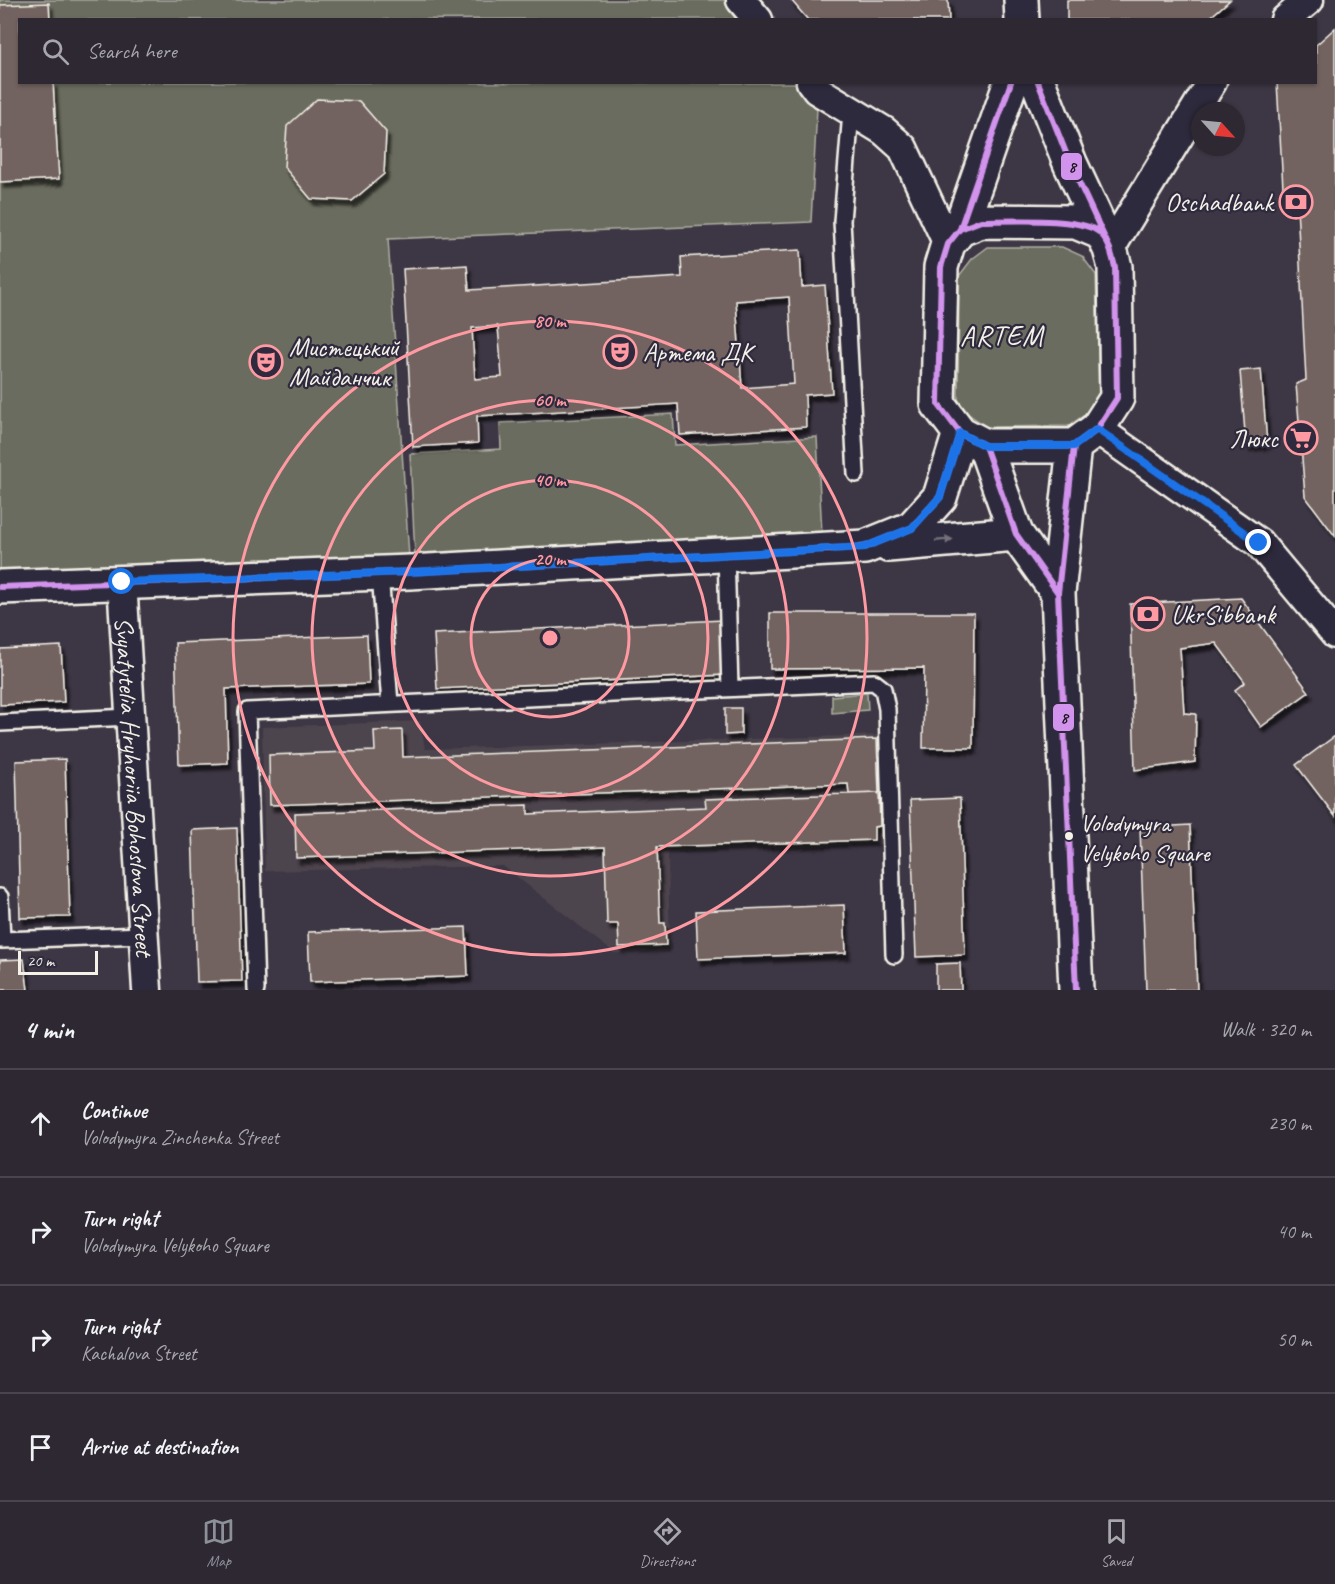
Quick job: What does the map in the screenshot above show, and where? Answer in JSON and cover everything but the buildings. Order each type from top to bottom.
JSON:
[{"type":"main road","points":[[1021,0],[1022,18]]},
{"type":"main road","points":[[1010,84],[954,237],[940,267],[938,404],[972,440],[1016,534],[1058,593]]},
{"type":"main road","points":[[1039,84],[1115,267],[1117,398],[1086,438],[1058,593],[1076,990]]},
{"type":"main road","points":[[954,237],[981,221],[1076,222],[1105,240]]},
{"type":"main road","points":[[972,440],[1086,438]]},
{"type":"main road","points":[[865,547],[912,528],[940,497],[972,440]]},
{"type":"main road","points":[[0,587],[380,573],[865,547],[1016,534]]},
{"type":"street","points":[[741,0],[756,18]]},
{"type":"street","points":[[1286,18],[1309,0]]},
{"type":"street","points":[[812,84],[817,90],[884,131],[903,148],[954,237]]},
{"type":"street","points":[[1105,240],[1211,84]]},
{"type":"street","points":[[1086,438],[1259,543],[1335,634]]},
{"type":"street","name":"Svyatytelia Hryhoriia Bohoslova Street","points":[[122,582],[147,990]]},
{"type":"lane","points":[[851,112],[842,221],[856,474]]},
{"type":"lane","points":[[726,554],[730,688]]},
{"type":"lane","points":[[380,573],[390,704]]},
{"type":"lane","points":[[256,990],[247,711],[874,682],[882,689],[887,710],[894,955]]},
{"type":"lane","points":[[0,723],[130,717]]},
{"type":"lane","points":[[0,897],[1,940],[144,935]]},
{"type":"shaded area","points":[[420,721],[425,749],[880,735],[883,844],[668,852],[670,951],[614,953],[503,866],[265,871],[262,727]]},
{"type":"green space","points":[[0,0],[724,0],[739,18],[18,18],[18,84],[796,84],[817,108],[811,222],[388,239],[410,572],[0,587]]},
{"type":"green space","points":[[988,247],[1062,247],[1082,256],[1096,275],[1099,393],[1086,414],[1068,426],[987,427],[967,413],[958,399],[959,276],[972,259]]},
{"type":"green space","points":[[673,414],[675,445],[817,437],[822,534],[415,556],[410,454],[501,449],[500,423]]},
{"type":"green space","points":[[867,693],[868,710],[832,713],[832,696]]},
{"type":"transit line","name":"8","points":[[960,229],[1010,84]]},
{"type":"transit line","name":"8","points":[[1039,84],[1070,163],[1110,249]]},
{"type":"transit line","name":"8","points":[[981,221],[1044,221],[1078,224],[1100,233],[1108,244],[1115,267],[1117,398],[1097,429],[1074,446],[985,446],[960,433],[938,404],[941,267],[948,244],[960,229],[981,221]]},
{"type":"transit line","name":"8","points":[[0,587],[410,572],[865,547],[912,528],[940,497],[960,433]]},
{"type":"transit line","name":"8","points":[[985,446],[1016,534],[1058,593]]},
{"type":"transit line","name":"8","points":[[1074,446],[1058,593],[1076,990]]},
{"type":"place","name":"Oschadbank","points":[[1296,202]]},
{"type":"place","name":"Артема ДК","points":[[620,352]]},
{"type":"place","name":"Мистецький Майданчик","points":[[266,362]]},
{"type":"place","name":"Люкс","points":[[1301,438]]},
{"type":"place","name":"UkrSibbank","points":[[1148,614]]},
{"type":"place","name":"Volodymyra Velykoho Square","points":[[1069,836]]},
{"type":"district","name":"ARTEM","points":[[1002,335]]},
{"type":"route","points":[[122,582],[410,572],[865,547],[912,528],[940,497],[960,433],[985,446],[1074,446],[1097,429],[1259,543]]}]
